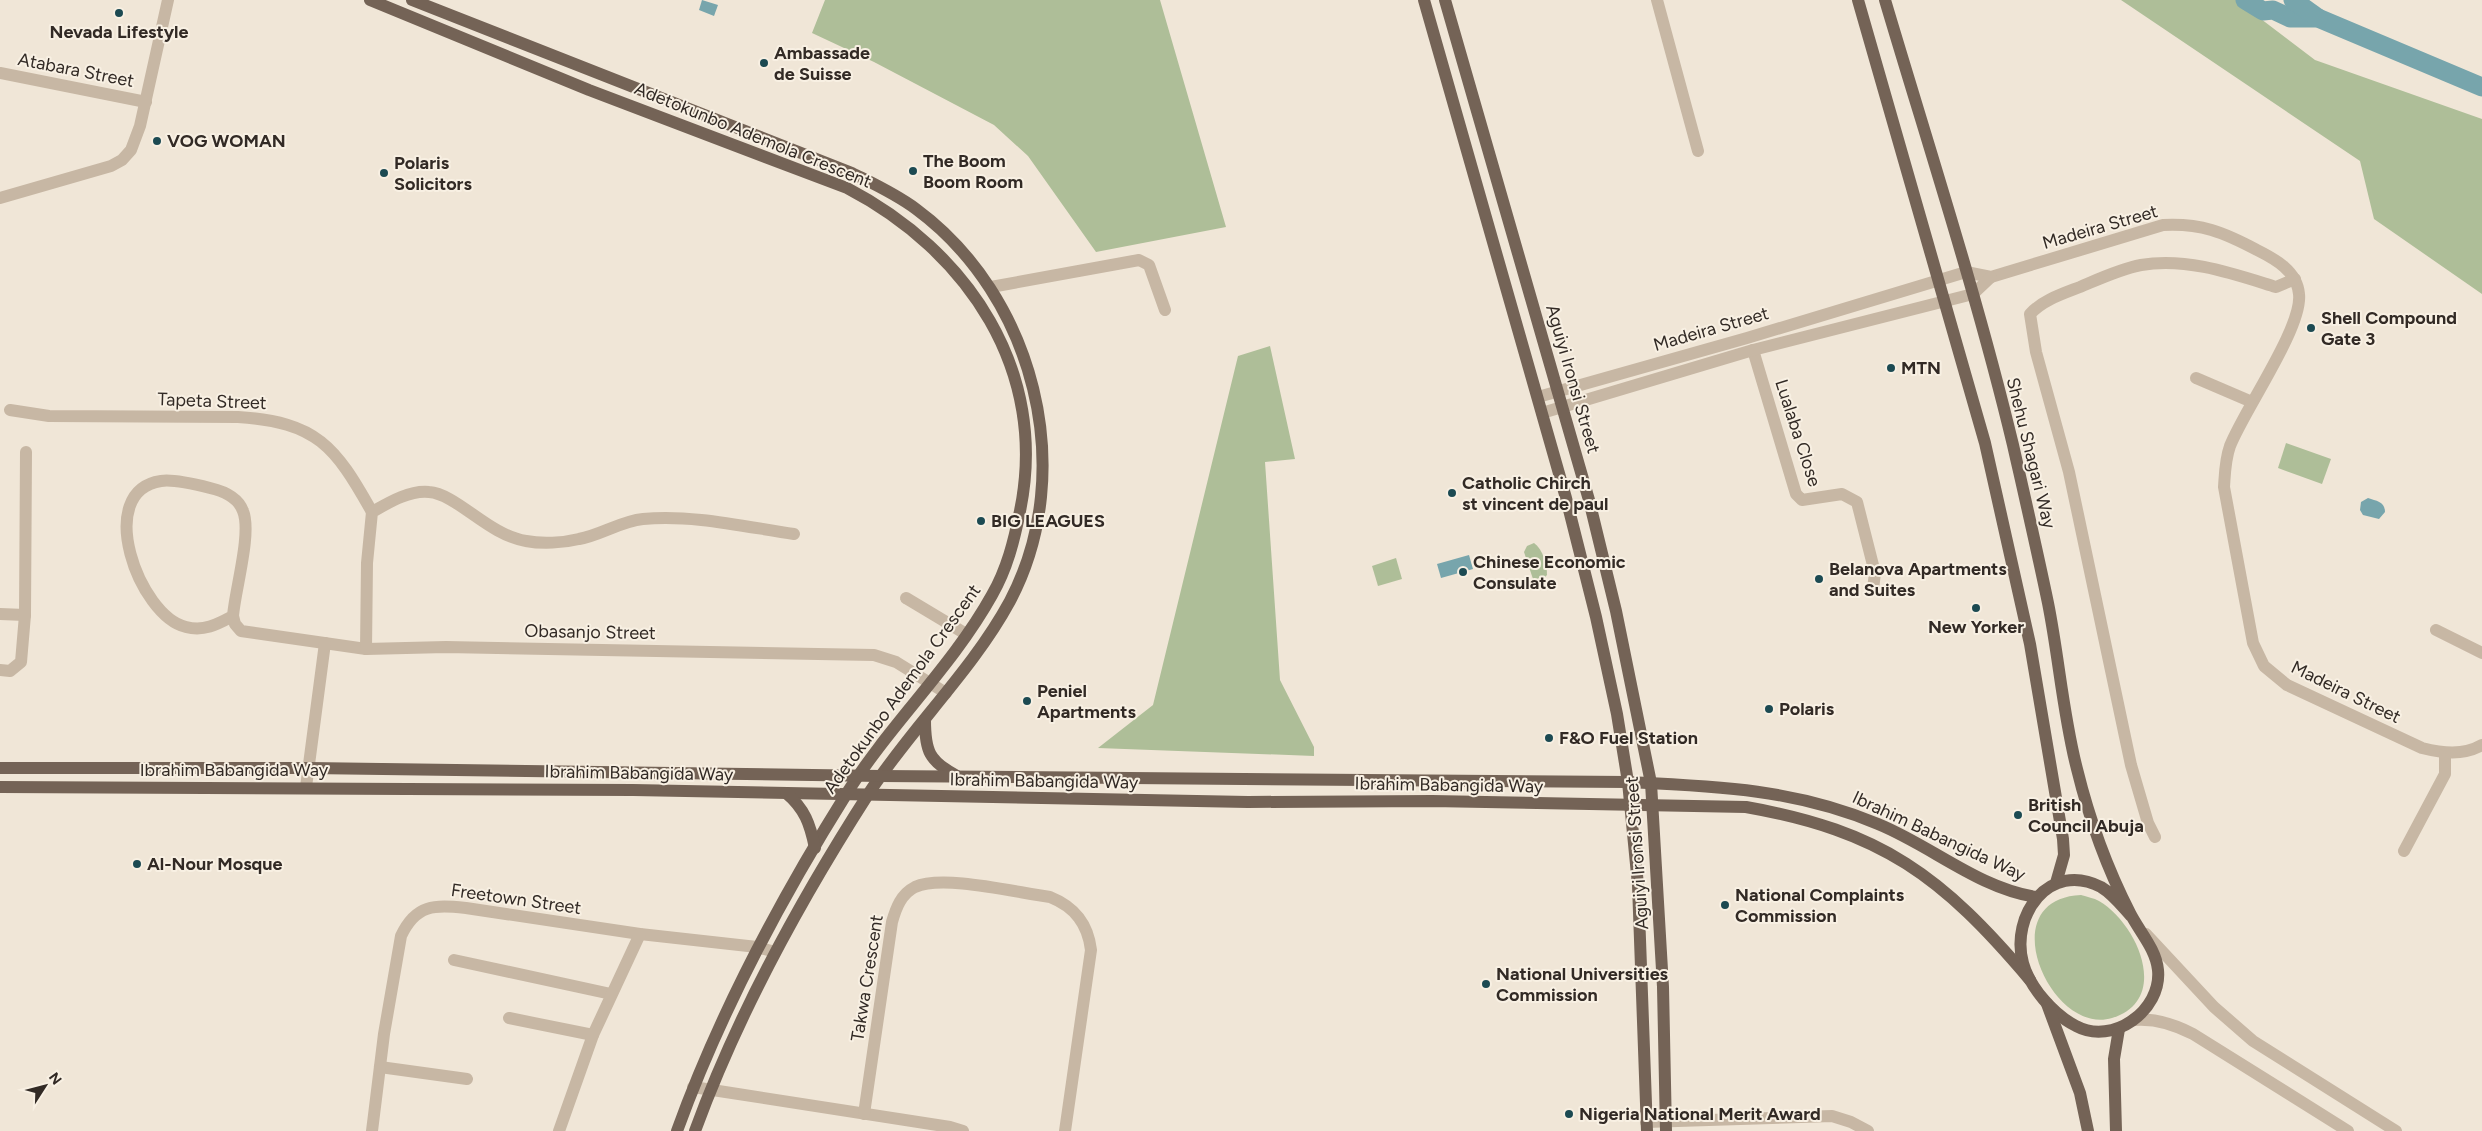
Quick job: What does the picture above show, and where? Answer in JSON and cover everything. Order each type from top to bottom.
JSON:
[{"type":"main road","name":"Adetokunbo Ademola Crescent","points":[[370,0],[589,90],[847,188],[909,226],[945,259],[973,294],[1000,340],[1016,381],[1025,429],[1027,449],[1026,477],[1012,547],[993,594],[931,683],[859,775],[814,848],[757,947],[693,1087],[677,1131]]},
{"type":"main road","name":"Adetokunbo Ademola Crescent","points":[[412,0],[723,121],[873,183],[917,210],[958,248],[991,287],[1017,337],[1034,389],[1043,446],[1041,495],[1030,548],[1010,600],[997,622],[946,694],[880,776],[775,952],[710,1090],[695,1131]]},
{"type":"main road","name":"Aguiyi Ironsi Street","points":[[1424,0],[1538,397],[1596,617],[1617,714],[1628,782],[1638,884],[1647,1126]]},
{"type":"main road","name":"Aguiyi Ironsi Street","points":[[1445,0],[1564,407],[1616,611],[1651,783],[1654,806],[1663,987],[1665,1126]]},
{"type":"main road","points":[[1858,0],[1985,443],[2030,644],[2063,839],[2064,854],[2056,883]]},
{"type":"main road","name":"Shehu Shagari Way","points":[[1885,0],[1966,272],[2012,443],[2048,603],[2075,763],[2092,822],[2135,921]]},
{"type":"main road","points":[[925,720],[927,750],[941,767],[959,777]]},
{"type":"main road","name":"Ibrahim Babangida Way","points":[[0,768],[310,768],[959,777],[1628,782],[1735,787],[1810,800],[1880,824],[2011,893],[2036,897]]},
{"type":"main road","name":"Ibrahim Babangida Way","points":[[0,787],[306,787],[786,793],[1248,802],[1432,801],[1746,807],[1807,820],[1862,839],[1905,862],[1943,889],[1983,927],[2030,980]]},
{"type":"main road","points":[[786,793],[797,802],[807,816],[814,848]]},
{"type":"main road","points":[[2084,882],[2100,887],[2114,897],[2135,921],[2154,954],[2158,968],[2158,983],[2153,996],[2146,1008],[2119,1029],[2099,1032],[2078,1028],[2045,1000],[2030,980],[2022,962],[2022,925],[2036,897],[2056,883],[2084,882]]},
{"type":"main road","points":[[2045,1000],[2080,1093],[2088,1131]]},
{"type":"main road","points":[[2116,1131],[2114,1059],[2119,1029]]},
{"type":"street","points":[[0,198],[111,166],[122,160],[131,150],[146,102],[168,0]]},
{"type":"street","points":[[1657,0],[1698,150]]},
{"type":"street","name":"Atabara Street","points":[[0,73],[146,102]]},
{"type":"street","name":"Madeira Street","points":[[1538,397],[1747,338],[1966,272],[1991,277],[2163,225],[2185,223],[2213,229],[2236,239],[2283,265],[2295,279],[2299,294],[2298,310],[2283,346],[2230,445],[2225,462],[2224,488],[2253,642],[2264,666],[2287,685],[2422,748],[2445,754],[2474,750],[2482,745]]},
{"type":"street","points":[[991,287],[1139,260],[1149,265],[1165,310]]},
{"type":"street","points":[[2155,837],[2148,823],[2130,765],[2069,472],[2036,352],[2030,314],[2053,298],[2107,276],[2141,265],[2167,264],[2222,270],[2276,288],[2295,279]]},
{"type":"street","points":[[1542,413],[1753,350],[1972,294],[1991,277]]},
{"type":"street","name":"Lualaba Close","points":[[1753,350],[1796,494],[1802,500],[1842,494],[1857,502],[1875,573],[1873,589]]},
{"type":"street","points":[[2196,378],[2252,402]]},
{"type":"street","name":"Tapeta Street","points":[[10,410],[49,416],[238,417],[267,419],[290,424],[311,434],[328,446],[349,471],[372,512]]},
{"type":"street","points":[[0,670],[10,671],[21,662],[25,615],[26,452]]},
{"type":"street","points":[[162,481],[212,488],[234,498],[243,510],[246,525],[233,616],[212,627],[188,628],[180,625],[156,606],[135,569],[128,548],[127,521],[131,499],[145,487],[162,481]]},
{"type":"street","points":[[366,649],[367,563],[372,512],[394,500],[429,492],[447,498],[489,527],[508,537],[527,541],[579,540],[640,519],[669,516],[794,534]]},
{"type":"street","points":[[906,598],[966,634]]},
{"type":"street","points":[[0,614],[25,615]]},
{"type":"street","name":"Obasanjo Street","points":[[233,616],[235,624],[241,630],[366,649],[446,647],[874,655],[896,662],[946,694]]},
{"type":"street","points":[[2436,630],[2482,653]]},
{"type":"street","points":[[306,787],[325,643]]},
{"type":"street","points":[[2404,851],[2445,774],[2445,754]]},
{"type":"street","name":"Takwa Crescent","points":[[864,1114],[892,922],[897,906],[907,893],[916,887],[947,882],[1050,897],[1063,902],[1074,911],[1089,934],[1091,950],[1065,1131]]},
{"type":"street","name":"Freetown Street","points":[[372,1131],[380,1067],[401,936],[408,922],[416,914],[440,906],[466,908],[640,934],[757,947],[775,952]]},
{"type":"street","points":[[2135,921],[2214,1007],[2253,1041],[2396,1131]]},
{"type":"street","points":[[559,1131],[593,1035],[640,934]]},
{"type":"street","points":[[454,960],[611,994]]},
{"type":"street","points":[[510,1018],[593,1035]]},
{"type":"street","points":[[2133,1020],[2145,1019],[2167,1023],[2193,1034],[2348,1131]]},
{"type":"street","points":[[380,1067],[467,1079]]},
{"type":"street","points":[[693,1087],[950,1127],[963,1131]]},
{"type":"street","points":[[1647,1126],[1832,1116],[1851,1122],[1868,1131]]},
{"type":"green space","points":[[825,0],[1160,0],[1226,227],[1096,252],[1028,156],[994,125],[874,62],[812,33]]},
{"type":"green space","points":[[2121,0],[2236,0],[2315,60],[2482,119],[2482,294],[2374,219],[2360,161]]},
{"type":"green space","points":[[1270,346],[1295,459],[1265,462],[1280,680],[1314,747],[1314,756],[1098,748],[1153,705],[1238,356]]},
{"type":"green space","points":[[2286,443],[2331,459],[2322,484],[2278,468]]},
{"type":"green space","points":[[1534,543],[1542,553],[1546,567],[1547,575],[1541,581],[1533,579],[1524,552],[1527,546]]},
{"type":"green space","points":[[1396,558],[1402,579],[1378,586],[1372,566]]},
{"type":"green space","points":[[2081,895],[2097,900],[2113,912],[2126,926],[2136,943],[2142,961],[2144,979],[2140,995],[2130,1009],[2112,1018],[2089,1018],[2069,1007],[2051,988],[2040,965],[2035,941],[2039,919],[2054,902]]},
{"type":"water","points":[[702,0],[718,5],[714,16],[699,10]]},
{"type":"water","points":[[2368,498],[2380,502],[2384,506],[2385,512],[2379,519],[2363,515],[2360,510],[2361,502]]},
{"type":"water","points":[[1469,555],[1473,569],[1441,578],[1437,564]]},
{"type":"waterway","points":[[2245,0],[2263,11],[2273,10],[2290,18],[2318,18],[2482,87]]},
{"type":"waterway","points":[[2293,0],[2318,18]]},
{"type":"place","name":"Nevada Lifestyle","points":[[119,13]]},
{"type":"place","name":"Ambassade de Suisse","points":[[764,63]]},
{"type":"place","name":"VOG WOMAN","points":[[157,141]]},
{"type":"place","name":"The Boom Boom Room","points":[[913,171]]},
{"type":"place","name":"Polaris Solicitors","points":[[384,173]]},
{"type":"place","name":"Shell Compound Gate 3","points":[[2311,328]]},
{"type":"place","name":"MTN","points":[[1891,368]]},
{"type":"place","name":"Catholic Chirch st vincent de paul","points":[[1452,493]]},
{"type":"place","name":"BIG LEAGUES","points":[[981,521]]},
{"type":"place","name":"Chinese Economic Consulate","points":[[1463,572]]},
{"type":"place","name":"Belanova Apartments and Suites","points":[[1819,579]]},
{"type":"place","name":"New Yorker","points":[[1976,608]]},
{"type":"place","name":"Peniel Apartments","points":[[1027,701]]},
{"type":"place","name":"Polaris","points":[[1769,709]]},
{"type":"place","name":"F&O Fuel Station","points":[[1549,738]]},
{"type":"place","name":"British Council Abuja","points":[[2018,815]]},
{"type":"place","name":"Al-Nour Mosque","points":[[137,864]]},
{"type":"place","name":"National Complaints Commission","points":[[1725,905]]},
{"type":"place","name":"National Universities Commission","points":[[1486,984]]},
{"type":"place","name":"Nigeria National Merit Award","points":[[1569,1114]]}]
